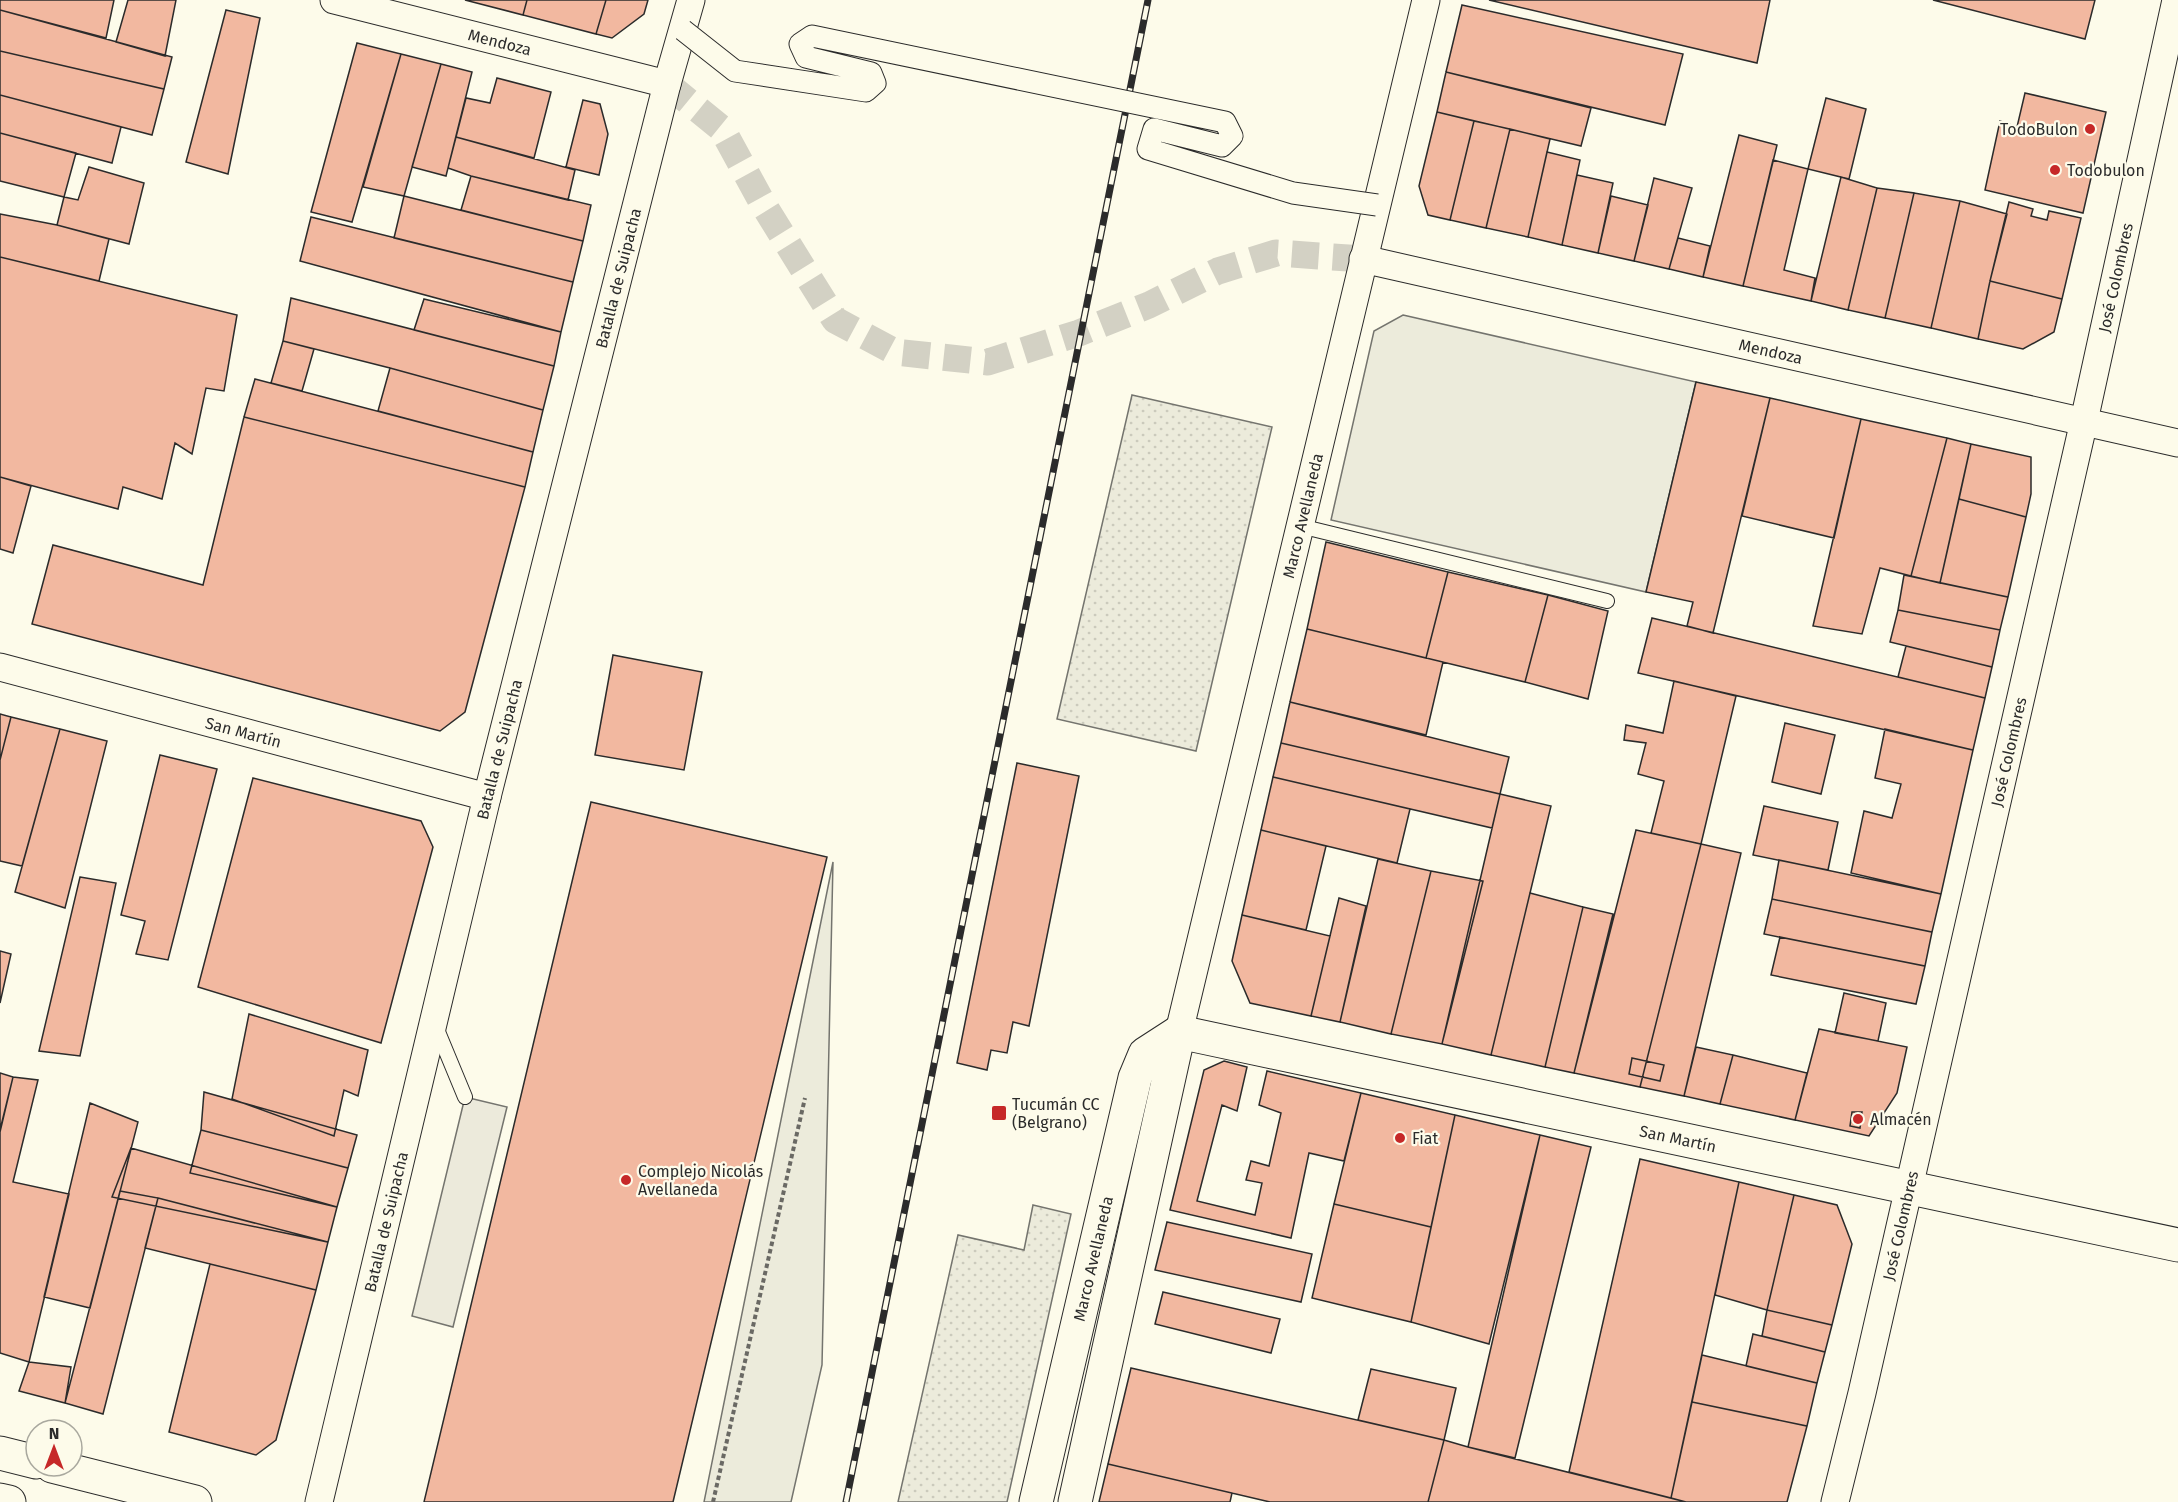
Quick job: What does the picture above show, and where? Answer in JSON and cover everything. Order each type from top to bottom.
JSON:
[{"type":"main road","name":"San Martín","points":[[1179,1032],[1910,1186],[2178,1245]]},
{"type":"main road","name":"Marco Avellaneda","points":[[1036,1502],[1135,1078],[1145,1054],[1179,1032]]},
{"type":"main road","name":"Marco Avellaneda","points":[[1075,1502],[1179,1032]]},
{"type":"main road","points":[[0,1453],[24,1459]]},
{"type":"main road","points":[[84,1474],[195,1502]]},
{"type":"main road","points":[[0,1500],[9,1502]]},
{"type":"street","name":"Mendoza","points":[[334,0],[667,84]]},
{"type":"street","name":"Batalla de Suipacha","points":[[319,1502],[487,797],[667,84],[691,0]]},
{"type":"street","name":"Marco Avellaneda","points":[[1179,1032],[1426,0]]},
{"type":"street","name":"José Colombres","points":[[1835,1502],[1910,1186],[2084,421],[2176,0]]},
{"type":"street","points":[[683,30],[735,71],[866,91],[875,83],[871,73],[806,57],[801,44],[812,36],[1225,122],[1233,136],[1222,146],[1154,129],[1148,148],[1293,193],[1377,205]]},
{"type":"street","name":"Mendoza","points":[[1363,259],[2178,443]]},
{"type":"street","name":"San Martín","points":[[0,667],[487,797]]},
{"type":"lane","points":[[1300,526],[1607,601]]},
{"type":"lane","points":[[434,1023],[465,1097]]},
{"type":"path","points":[[714,1502],[805,1098]]},
{"type":"shaded area","points":[[1403,315],[1696,382],[1646,592],[1331,520],[1374,331]]},
{"type":"shaded area","points":[[1132,395],[1272,427],[1196,751],[1057,719]]},
{"type":"shaded area","points":[[833,862],[822,1365],[791,1502],[704,1502]]},
{"type":"shaded area","points":[[465,1097],[507,1107],[453,1327],[412,1316]]},
{"type":"shaded area","points":[[1033,1205],[1071,1214],[1007,1502],[898,1502],[958,1235],[1024,1250]]},
{"type":"building","points":[[0,0],[114,0],[106,38],[0,10]]},
{"type":"building","points":[[128,0],[176,0],[165,56],[116,42]]},
{"type":"building","points":[[465,0],[527,0],[523,15]]},
{"type":"building","points":[[527,0],[606,0],[596,34],[523,15]]},
{"type":"building","points":[[606,0],[648,0],[644,14],[612,38],[596,34]]},
{"type":"building","points":[[1489,0],[1770,0],[1757,63]]},
{"type":"building","points":[[1933,0],[2095,0],[2085,39]]},
{"type":"building","points":[[1462,5],[1683,54],[1665,125],[1446,72]]},
{"type":"building","points":[[0,10],[172,57],[164,89],[0,51]]},
{"type":"building","points":[[226,10],[260,18],[228,174],[186,162]]},
{"type":"building","points":[[357,43],[401,54],[352,222],[311,212]]},
{"type":"building","points":[[0,51],[164,89],[152,135],[0,95]]},
{"type":"building","points":[[401,54],[441,64],[404,196],[363,187]]},
{"type":"building","points":[[441,64],[472,72],[446,176],[412,167]]},
{"type":"building","points":[[1446,72],[1591,108],[1581,146],[1437,112]]},
{"type":"building","points":[[497,78],[551,92],[534,158],[456,137],[466,98],[490,103]]},
{"type":"building","points":[[2025,93],[2106,112],[2083,213],[1985,190],[2000,121],[2017,127]]},
{"type":"building","points":[[0,95],[121,127],[112,163],[0,133]]},
{"type":"building","points":[[1826,98],[1866,109],[1849,179],[1808,169]]},
{"type":"building","points":[[583,100],[600,104],[608,134],[599,175],[566,167]]},
{"type":"building","points":[[1437,112],[1474,121],[1450,220],[1428,215],[1419,186]]},
{"type":"building","points":[[1474,121],[1510,129],[1486,228],[1450,220]]},
{"type":"building","points":[[1510,129],[1550,139],[1528,237],[1486,228]]},
{"type":"building","points":[[0,133],[76,153],[64,197],[0,181]]},
{"type":"building","points":[[1739,135],[1777,145],[1743,286],[1703,277]]},
{"type":"building","points":[[456,137],[575,170],[568,200],[471,176],[448,168]]},
{"type":"building","points":[[1547,152],[1580,160],[1562,245],[1528,237]]},
{"type":"building","points":[[1773,160],[1808,169],[1784,270],[1815,278],[1811,301],[1743,286]]},
{"type":"building","points":[[89,167],[144,183],[129,244],[57,225],[64,197],[78,200]]},
{"type":"building","points":[[1577,175],[1613,183],[1598,253],[1562,245]]},
{"type":"building","points":[[471,176],[591,205],[583,241],[461,210]]},
{"type":"building","points":[[1841,177],[1877,188],[1848,310],[1811,301]]},
{"type":"building","points":[[1654,178],[1692,188],[1669,269],[1634,261]]},
{"type":"building","points":[[1877,188],[1914,193],[1885,318],[1848,310]]},
{"type":"building","points":[[1914,193],[1960,201],[1931,328],[1885,318]]},
{"type":"building","points":[[404,196],[583,241],[573,282],[394,238]]},
{"type":"building","points":[[1611,196],[1648,205],[1634,261],[1598,253]]},
{"type":"building","points":[[1960,201],[2007,214],[1978,339],[1931,328]]},
{"type":"building","points":[[2009,202],[2033,209],[2031,216],[2047,220],[2049,211],[2081,218],[2062,299],[1990,281]]},
{"type":"building","points":[[0,214],[57,225],[109,239],[99,281],[0,257]]},
{"type":"building","points":[[311,217],[573,282],[561,332],[300,261]]},
{"type":"building","points":[[1678,238],[1710,246],[1703,277],[1669,269]]},
{"type":"building","points":[[0,257],[237,315],[224,391],[206,388],[192,454],[175,443],[162,499],[123,487],[118,509],[0,477]]},
{"type":"building","points":[[1990,281],[2062,299],[2054,332],[2023,349],[1978,339]]},
{"type":"building","points":[[291,298],[554,366],[543,410],[283,341]]},
{"type":"building","points":[[424,299],[561,332],[554,366],[414,330]]},
{"type":"building","points":[[283,341],[314,349],[302,391],[271,383]]},
{"type":"building","points":[[390,368],[543,410],[533,452],[378,411]]},
{"type":"building","points":[[255,379],[533,452],[525,487],[244,417]]},
{"type":"building","points":[[1696,382],[1770,398],[1713,633],[1687,626],[1693,602],[1646,592]]},
{"type":"building","points":[[1770,398],[1861,419],[1834,538],[1742,516]]},
{"type":"building","points":[[244,417],[525,487],[465,712],[440,731],[32,624],[53,545],[203,585]]},
{"type":"building","points":[[1861,419],[1947,438],[1911,576],[1880,568],[1862,634],[1813,626]]},
{"type":"building","points":[[1947,438],[1971,444],[1940,583],[1911,576]]},
{"type":"building","points":[[1971,444],[2031,457],[2031,494],[2026,517],[1959,499]]},
{"type":"building","points":[[0,477],[31,486],[13,553],[0,549]]},
{"type":"building","points":[[1959,499],[2026,517],[2008,597],[1940,583]]},
{"type":"building","points":[[1326,542],[1448,572],[1426,658],[1307,629]]},
{"type":"building","points":[[1448,572],[1548,595],[1525,682],[1426,658]]},
{"type":"building","points":[[1904,575],[2008,597],[2000,630],[1898,610]]},
{"type":"building","points":[[1548,595],[1608,611],[1588,699],[1525,682]]},
{"type":"building","points":[[1898,610],[2000,630],[1992,667],[1890,642]]},
{"type":"building","points":[[1652,618],[1985,698],[1973,750],[1638,673]]},
{"type":"building","points":[[1307,629],[1443,662],[1426,735],[1290,702]]},
{"type":"building","points":[[1906,646],[1992,667],[1985,698],[1898,677]]},
{"type":"building","points":[[613,655],[702,672],[684,770],[595,755]]},
{"type":"building","points":[[1674,681],[1736,696],[1701,844],[1651,833],[1664,781],[1638,774],[1646,743],[1624,740],[1626,725],[1663,733]]},
{"type":"building","points":[[1290,702],[1509,757],[1500,794],[1281,743]]},
{"type":"building","points":[[0,714],[11,717],[0,760]]},
{"type":"building","points":[[11,717],[60,729],[22,866],[0,861],[0,760]]},
{"type":"building","points":[[1785,723],[1835,735],[1821,794],[1772,782]]},
{"type":"building","points":[[60,729],[107,741],[65,908],[15,892]]},
{"type":"building","points":[[1885,729],[1973,750],[1941,894],[1851,873],[1864,811],[1892,818],[1901,784],[1875,778]]},
{"type":"building","points":[[1281,743],[1500,794],[1492,828],[1273,777]]},
{"type":"building","points":[[160,755],[217,769],[168,960],[136,954],[145,921],[121,915]]},
{"type":"building","points":[[1017,763],[1079,776],[1029,1026],[1013,1022],[1007,1053],[991,1050],[987,1070],[957,1063]]},
{"type":"building","points":[[1273,777],[1410,809],[1397,863],[1261,830]]},
{"type":"building","points":[[253,778],[421,821],[433,847],[381,1043],[198,987]]},
{"type":"building","points":[[1500,794],[1551,806],[1491,1055],[1442,1044]]},
{"type":"building","name":"Complejo Nicolás Avellaneda","points":[[591,802],[827,857],[673,1502],[424,1502]]},
{"type":"building","points":[[1764,806],[1838,822],[1828,870],[1753,855]]},
{"type":"building","points":[[1261,830],[1326,846],[1306,930],[1242,915]]},
{"type":"building","points":[[1636,830],[1701,844],[1640,1087],[1574,1073]]},
{"type":"building","points":[[1701,844],[1741,853],[1684,1096],[1640,1087]]},
{"type":"building","points":[[1378,859],[1431,871],[1391,1034],[1340,1022]]},
{"type":"building","points":[[1779,860],[1941,894],[1932,932],[1772,899]]},
{"type":"building","points":[[1431,871],[1483,881],[1442,1044],[1391,1034]]},
{"type":"building","points":[[80,877],[116,883],[80,1056],[39,1051]]},
{"type":"building","points":[[1530,893],[1583,907],[1545,1067],[1491,1055]]},
{"type":"building","points":[[1339,898],[1366,906],[1340,1022],[1311,1016]]},
{"type":"building","points":[[1772,899],[1932,932],[1925,966],[1764,934]]},
{"type":"building","points":[[1583,907],[1613,914],[1574,1073],[1545,1067]]},
{"type":"building","points":[[1242,915],[1330,936],[1311,1016],[1250,1003],[1232,961]]},
{"type":"building","points":[[1780,937],[1925,966],[1916,1004],[1771,975]]},
{"type":"building","points":[[0,951],[11,954],[0,1003]]},
{"type":"building","points":[[1844,993],[1886,1003],[1878,1041],[1835,1033]]},
{"type":"building","points":[[249,1014],[368,1050],[358,1096],[344,1090],[334,1136],[232,1099]]},
{"type":"building","points":[[1819,1029],[1907,1047],[1897,1093],[1869,1136],[1795,1120]]},
{"type":"building","points":[[1696,1047],[1733,1055],[1720,1104],[1684,1096]]},
{"type":"building","points":[[1733,1055],[1807,1073],[1795,1120],[1720,1104]]},
{"type":"building","points":[[1632,1058],[1664,1065],[1660,1081],[1629,1074]]},
{"type":"building","points":[[1224,1061],[1247,1067],[1237,1111],[1222,1105],[1197,1201],[1255,1215],[1262,1183],[1246,1180],[1251,1161],[1269,1166],[1281,1113],[1259,1105],[1267,1071],[1361,1093],[1344,1161],[1309,1153],[1291,1238],[1170,1210],[1204,1070]]},
{"type":"building","points":[[0,1073],[13,1077],[0,1132]]},
{"type":"building","points":[[13,1077],[38,1080],[13,1182],[69,1194],[29,1362],[0,1353],[0,1130]]},
{"type":"building","points":[[204,1092],[357,1135],[348,1168],[201,1130]]},
{"type":"building","name":"Fiat","points":[[1361,1093],[1455,1115],[1431,1227],[1334,1204]]},
{"type":"building","points":[[90,1103],[138,1122],[90,1308],[44,1297]]},
{"type":"building","points":[[1852,1112],[1862,1112],[1860,1128],[1850,1126]]},
{"type":"building","points":[[1455,1115],[1540,1135],[1489,1344],[1411,1322]]},
{"type":"building","points":[[201,1130],[348,1168],[337,1207],[190,1173]]},
{"type":"building","points":[[1540,1135],[1591,1147],[1515,1458],[1468,1447]]},
{"type":"building","points":[[131,1148],[337,1207],[328,1242],[112,1197]]},
{"type":"building","points":[[1640,1159],[1739,1182],[1671,1498],[1569,1472]]},
{"type":"building","points":[[1739,1182],[1794,1195],[1767,1310],[1715,1295]]},
{"type":"building","points":[[120,1191],[158,1198],[103,1414],[65,1403]]},
{"type":"building","points":[[1794,1195],[1837,1205],[1852,1244],[1832,1325],[1767,1310]]},
{"type":"building","points":[[158,1198],[328,1242],[316,1290],[145,1248]]},
{"type":"building","points":[[1334,1204],[1431,1227],[1411,1322],[1312,1298]]},
{"type":"building","points":[[1167,1222],[1312,1254],[1301,1302],[1155,1270]]},
{"type":"building","points":[[210,1264],[316,1290],[276,1440],[256,1455],[169,1432]]},
{"type":"building","points":[[1163,1292],[1280,1319],[1271,1353],[1155,1324]]},
{"type":"building","points":[[1767,1310],[1832,1325],[1825,1352],[1762,1336]]},
{"type":"building","points":[[1753,1334],[1825,1352],[1817,1383],[1746,1366]]},
{"type":"building","points":[[1702,1355],[1817,1383],[1807,1426],[1692,1402]]},
{"type":"building","points":[[29,1362],[71,1367],[65,1403],[19,1391]]},
{"type":"building","points":[[1131,1368],[1444,1440],[1428,1502],[1270,1502],[1108,1464]]},
{"type":"building","points":[[1371,1369],[1456,1388],[1444,1440],[1358,1420]]},
{"type":"building","points":[[1692,1402],[1807,1426],[1787,1502],[1686,1502],[1671,1498]]},
{"type":"building","points":[[1444,1440],[1468,1447],[1686,1502],[1428,1502]]},
{"type":"building","points":[[1108,1464],[1232,1493],[1230,1502],[1099,1502]]},
{"type":"tunnel","points":[[667,84],[722,129],[763,204],[835,320],[895,352],[988,362],[1079,333],[1149,305],[1218,271],[1276,253],[1363,259]]},
{"type":"railway","points":[[846,1502],[1148,0]]},
{"type":"place","name":"TodoBulon","points":[[2090,129]]},
{"type":"place","name":"Todobulon","points":[[2055,170]]},
{"type":"place","name":"Tucumán CC (Belgrano)","points":[[999,1113]]},
{"type":"place","name":"Almacén","points":[[1858,1119]]},
{"type":"place","name":"Fiat","points":[[1400,1138]]},
{"type":"place","name":"Complejo Nicolás Avellaneda","points":[[626,1180]]}]
